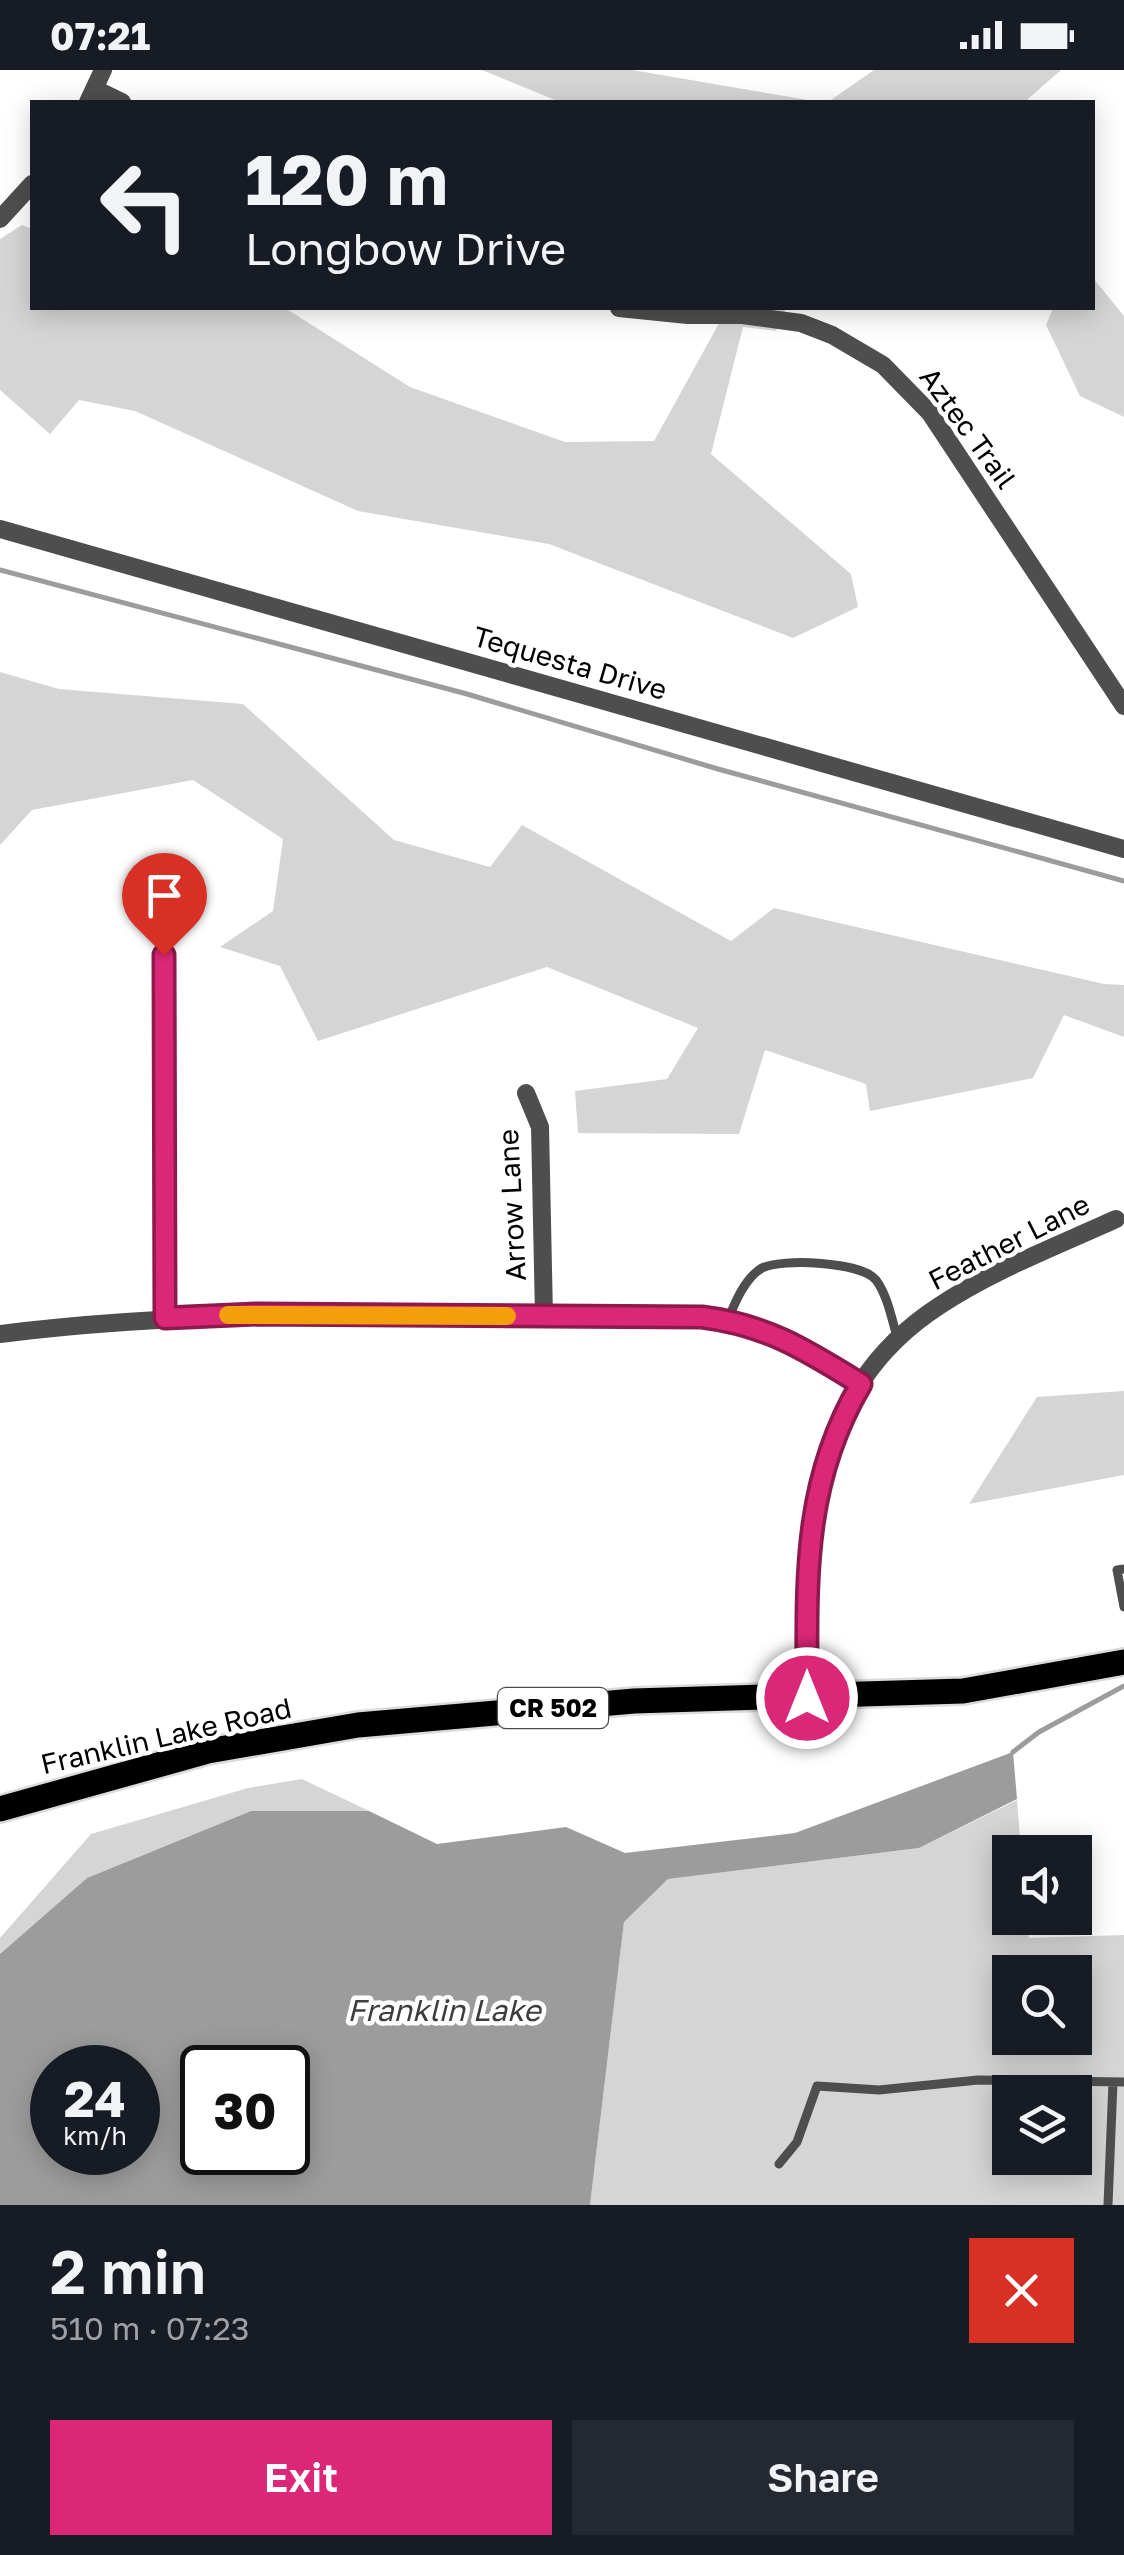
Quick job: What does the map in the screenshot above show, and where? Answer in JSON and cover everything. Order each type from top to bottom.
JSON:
[{"type":"main road","name":"Franklin Lake Road","points":[[0,1809],[208,1751],[358,1725],[634,1701],[964,1692],[1119,1663]]},
{"type":"street","points":[[91,96],[103,70]]},
{"type":"street","points":[[0,219],[30,186]]},
{"type":"street","name":"Aztec Trail","points":[[639,310],[757,316],[800,324],[832,335],[883,365],[930,413],[1124,706]]},
{"type":"street","name":"Tequesta Drive","points":[[0,530],[1124,848]]},
{"type":"street","points":[[164,955],[165,1318]]},
{"type":"street","name":"Arrow Lane","points":[[526,1093],[540,1127],[544,1316]]},
{"type":"street","name":"Feather Lane","points":[[807,1698],[807,1558],[812,1515],[838,1428],[861,1384],[898,1340],[934,1308],[971,1286],[1116,1219]]},
{"type":"street","points":[[0,1334],[165,1318],[257,1314],[728,1320],[794,1342],[861,1384]]},
{"type":"lane","points":[[728,1320],[735,1302],[760,1269],[783,1261],[820,1265],[862,1270],[875,1279],[898,1340]]},
{"type":"lane","points":[[1124,1569],[1117,1570],[1124,1608]]},
{"type":"lane","points":[[779,2164],[798,2142],[816,2086],[879,2090],[978,2080],[1119,2082],[1108,2205]]},
{"type":"shaded area","points":[[482,70],[632,70],[808,100],[555,100]]},
{"type":"shaded area","points":[[874,70],[1061,70],[1028,100],[831,100]]},
{"type":"shaded area","points":[[22,225],[30,228],[30,310],[288,310],[410,387],[565,442],[654,441],[724,310],[785,310],[776,331],[743,327],[711,454],[851,574],[858,607],[793,638],[549,544],[358,511],[135,411],[79,400],[50,434],[0,390],[0,239]]},
{"type":"shaded area","points":[[1095,280],[1124,316],[1124,417],[1080,396],[1046,325],[1052,310],[1095,310]]},
{"type":"shaded area","points":[[0,672],[59,689],[243,704],[394,840],[490,867],[522,825],[731,941],[774,908],[1104,984],[1124,985],[1124,1037],[1064,1015],[1033,1078],[870,1111],[866,1084],[765,1050],[739,1134],[578,1133],[575,1091],[667,1079],[698,1028],[547,967],[318,1041],[280,966],[220,947],[273,911],[283,839],[193,780],[32,810],[0,845]]},
{"type":"shaded area","points":[[1124,1391],[1124,1475],[969,1504],[1037,1397]]},
{"type":"shaded area","points":[[302,1779],[369,1811],[251,1811],[87,1878],[0,1954],[0,1938],[91,1834],[248,1788]]},
{"type":"shaded area","points":[[1017,1800],[1020,1835],[992,1835],[992,1935],[1124,1935],[1124,2205],[590,2205],[624,1922],[668,1879],[919,1848]]},
{"type":"water","name":"Franklin Lake","points":[[1013,1752],[1017,1799],[919,1848],[668,1879],[624,1922],[590,2205],[0,2205],[0,1954],[87,1878],[251,1811],[369,1811],[437,1844],[566,1827],[625,1853],[795,1833]]},
{"type":"waterway","points":[[0,570],[467,694],[718,769],[1124,881]]},
{"type":"waterway","points":[[1013,1752],[1039,1732],[1124,1686]]},
{"type":"slow traffic","points":[[228,1315],[507,1316]]},
{"type":"route","points":[[164,955],[165,1318],[257,1314],[702,1317],[764,1329],[794,1342],[861,1384],[838,1428],[812,1515],[807,1558],[807,1698]]}]
